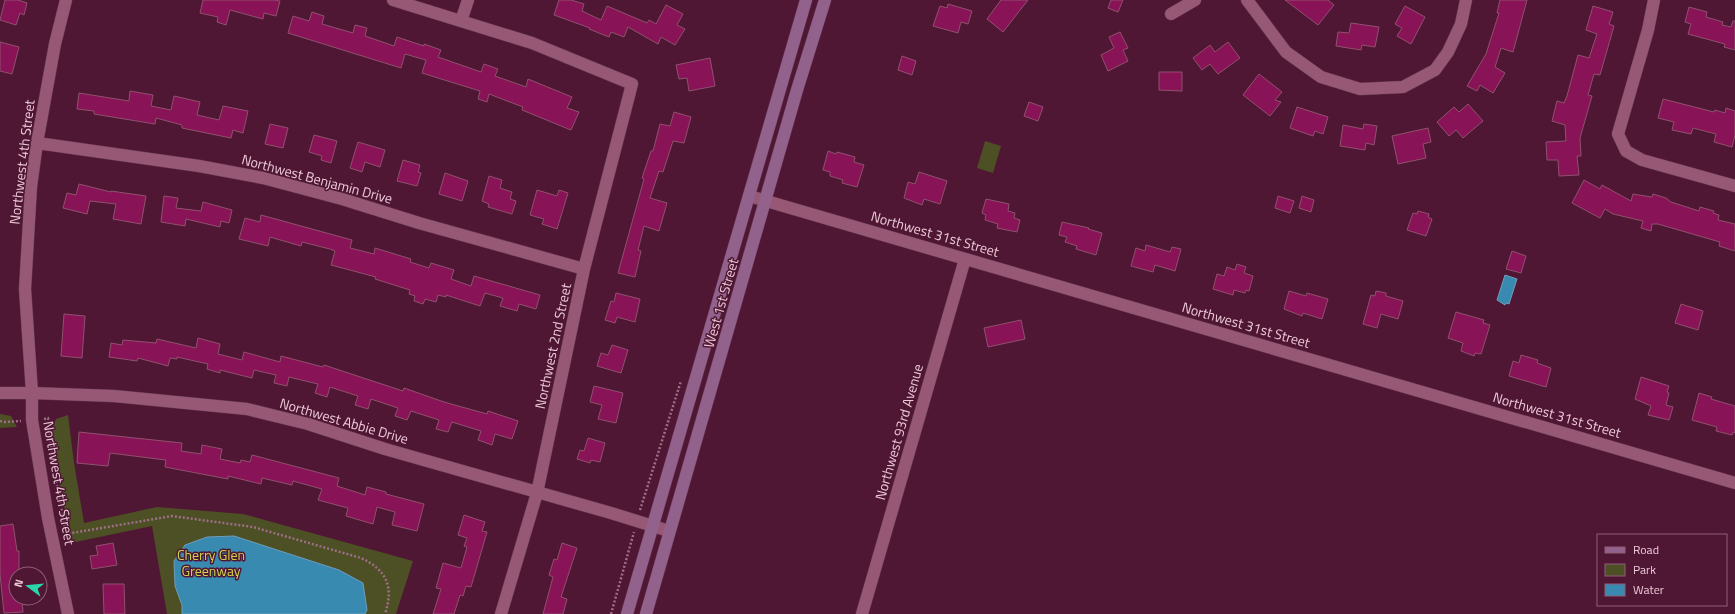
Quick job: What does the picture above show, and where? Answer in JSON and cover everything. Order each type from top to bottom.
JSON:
[{"type":"main road","name":"West 1st Street","points":[[627,614],[654,527],[806,0]]},
{"type":"main road","name":"West 1st Street","points":[[646,614],[797,90],[825,0]]},
{"type":"street","name":"Northwest 4th Street","points":[[66,0],[55,44],[37,143],[31,187],[25,289],[33,428],[48,518],[68,614]]},
{"type":"street","points":[[393,0],[461,21],[468,0]]},
{"type":"street","points":[[1171,14],[1195,0]]},
{"type":"street","points":[[1247,0],[1286,52],[1321,77],[1360,89],[1403,88],[1435,70],[1448,52],[1461,24],[1466,0]]},
{"type":"street","points":[[1654,0],[1648,30],[1618,134],[1626,151],[1642,160],[1735,186]]},
{"type":"street","name":"Northwest 2nd Street","points":[[461,21],[532,43],[632,84],[584,269],[537,493],[501,614]]},
{"type":"street","name":"Northwest Benjamin Drive","points":[[37,143],[199,166],[263,178],[342,199],[584,269]]},
{"type":"street","name":"Northwest 31st Street","points":[[749,196],[1735,482]]},
{"type":"street","name":"Northwest 93rd Avenue","points":[[862,614],[964,259]]},
{"type":"street","name":"Northwest Abbie Drive","points":[[0,393],[114,396],[247,409],[308,424],[385,449],[669,531]]},
{"type":"path","points":[[611,614],[636,522],[683,374]]},
{"type":"path","points":[[48,418],[54,470],[66,534],[158,517],[172,516],[252,527],[361,558],[371,563],[379,569],[388,583],[390,597],[385,614]]},
{"type":"path","points":[[0,421],[17,422]]},
{"type":"green space","points":[[985,141],[1001,146],[993,173],[977,168]]},
{"type":"green space","points":[[0,414],[11,416],[17,427],[0,428]]},
{"type":"green space","name":"Cherry Glen Greenway","points":[[68,415],[84,523],[157,507],[243,514],[413,561],[396,614],[167,614],[152,526],[71,543],[59,481],[52,430],[56,419]]},
{"type":"water","points":[[1505,275],[1517,279],[1509,304],[1506,303],[1505,305],[1497,300]]},
{"type":"water","points":[[234,536],[339,570],[363,583],[367,610],[365,614],[182,614],[182,605],[175,586],[174,561],[185,545],[207,537]]},
{"type":"building","points":[[5,0],[18,0],[27,3],[24,15],[20,13],[16,25],[0,20]]},
{"type":"building","points":[[203,0],[280,1],[276,16],[264,13],[263,19],[230,10],[226,25],[217,22],[218,17],[200,13]]},
{"type":"building","points":[[559,0],[571,0],[584,4],[582,11],[601,20],[607,6],[647,23],[649,20],[656,24],[666,5],[683,14],[677,25],[685,29],[675,45],[661,37],[658,44],[628,27],[624,37],[611,32],[609,37],[589,29],[590,28],[554,15]]},
{"type":"building","points":[[1001,0],[1028,0],[1003,32],[987,19]]},
{"type":"building","points":[[1111,0],[1123,0],[1118,12],[1108,8]]},
{"type":"building","points":[[1285,0],[1328,0],[1334,5],[1318,25]]},
{"type":"building","points":[[1500,0],[1527,0],[1513,52],[1501,48],[1495,67],[1505,73],[1493,93],[1480,85],[1477,91],[1467,86],[1486,54],[1499,13],[1497,13]]},
{"type":"building","points":[[948,4],[972,11],[968,24],[961,22],[958,33],[933,26],[940,6],[947,8]]},
{"type":"building","points":[[1405,6],[1425,17],[1411,44],[1397,36],[1402,28],[1395,24]]},
{"type":"building","points":[[1593,6],[1613,12],[1609,24],[1614,26],[1600,75],[1594,74],[1588,95],[1592,96],[1580,138],[1581,156],[1577,156],[1579,175],[1559,176],[1558,160],[1547,160],[1546,142],[1566,141],[1565,125],[1552,121],[1557,101],[1564,103],[1567,96],[1578,55],[1589,58],[1597,34],[1586,30]]},
{"type":"building","points":[[1689,7],[1707,12],[1706,17],[1723,22],[1722,25],[1731,27],[1733,21],[1735,21],[1735,50],[1724,47],[1725,44],[1688,34],[1691,24],[1685,22]]},
{"type":"building","points":[[312,12],[324,16],[322,24],[353,33],[355,25],[367,28],[365,36],[394,46],[397,37],[424,46],[424,44],[441,50],[438,57],[481,72],[484,64],[498,69],[495,76],[526,87],[528,79],[572,97],[567,108],[579,112],[571,130],[522,110],[523,107],[489,94],[487,102],[478,99],[480,91],[422,73],[426,60],[405,54],[401,68],[288,33],[293,16],[309,21]]},
{"type":"building","points":[[1351,23],[1379,27],[1375,47],[1362,45],[1361,50],[1336,46],[1338,32],[1349,33]]},
{"type":"building","points":[[1120,32],[1128,48],[1123,50],[1128,61],[1108,71],[1101,55],[1114,48],[1109,37]]},
{"type":"building","points":[[0,42],[19,47],[12,74],[0,71]]},
{"type":"building","points":[[1228,42],[1240,58],[1218,74],[1210,64],[1202,70],[1193,58],[1210,45],[1215,52]]},
{"type":"building","points":[[902,56],[916,61],[912,75],[898,70]]},
{"type":"building","points":[[710,58],[715,86],[689,91],[687,78],[679,79],[676,65]]},
{"type":"building","points":[[1159,72],[1182,72],[1182,91],[1159,90]]},
{"type":"building","points":[[1259,74],[1282,92],[1275,100],[1281,102],[1270,116],[1243,95]]},
{"type":"building","points":[[130,91],[153,95],[151,106],[171,110],[174,96],[200,102],[197,115],[219,120],[223,106],[248,111],[243,133],[233,130],[231,138],[182,128],[182,125],[156,118],[155,124],[94,114],[94,111],[77,109],[79,93],[129,101]]},
{"type":"building","points":[[1663,99],[1714,112],[1715,110],[1725,113],[1726,108],[1735,111],[1735,135],[1732,147],[1714,142],[1716,134],[1693,128],[1691,134],[1672,130],[1674,122],[1658,118]]},
{"type":"building","points":[[1029,102],[1043,107],[1038,121],[1024,116]]},
{"type":"building","points":[[1468,104],[1483,121],[1463,138],[1456,130],[1449,136],[1437,122],[1454,107],[1459,112]]},
{"type":"building","points":[[1297,107],[1328,117],[1323,134],[1315,131],[1313,136],[1290,128]]},
{"type":"building","points":[[674,112],[691,117],[684,143],[673,141],[663,172],[659,171],[650,198],[667,203],[659,231],[644,226],[638,250],[641,251],[635,277],[618,273],[644,179],[642,178],[651,151],[653,151],[660,124],[670,126]]},
{"type":"building","points":[[270,124],[288,128],[283,148],[265,144]]},
{"type":"building","points":[[1364,124],[1377,126],[1374,145],[1366,143],[1365,150],[1340,146],[1343,125],[1363,129]]},
{"type":"building","points":[[1428,128],[1431,142],[1423,144],[1426,158],[1398,164],[1392,136]]},
{"type":"building","points":[[314,135],[337,141],[331,163],[321,160],[322,156],[309,152]]},
{"type":"building","points":[[358,142],[385,150],[380,167],[365,162],[362,172],[350,168]]},
{"type":"building","points":[[828,151],[855,157],[854,162],[864,165],[857,187],[842,183],[843,180],[830,176],[830,172],[823,170]]},
{"type":"building","points":[[403,160],[420,165],[418,172],[421,173],[417,186],[397,181]]},
{"type":"building","points":[[919,172],[947,181],[940,204],[924,199],[922,205],[904,198],[908,182],[915,184]]},
{"type":"building","points":[[445,173],[468,181],[462,201],[439,194]]},
{"type":"building","points":[[489,176],[502,180],[500,188],[512,192],[510,199],[516,201],[512,214],[488,207],[489,204],[482,201]]},
{"type":"building","points":[[1584,180],[1600,189],[1602,185],[1631,201],[1633,194],[1652,197],[1653,194],[1666,198],[1671,202],[1699,211],[1700,207],[1714,211],[1713,213],[1719,215],[1718,220],[1735,224],[1735,251],[1719,246],[1720,242],[1658,224],[1652,224],[1651,231],[1641,228],[1643,221],[1613,214],[1605,209],[1600,218],[1572,203]]},
{"type":"building","points":[[79,184],[111,192],[146,196],[141,224],[113,219],[116,204],[90,201],[87,214],[63,208],[67,193],[76,195]]},
{"type":"building","points":[[537,190],[557,196],[559,190],[568,193],[557,229],[542,224],[544,219],[530,215]]},
{"type":"building","points":[[164,196],[178,198],[176,208],[201,211],[203,202],[232,210],[229,223],[221,221],[220,227],[186,219],[185,226],[161,222]]},
{"type":"building","points":[[1278,196],[1294,201],[1290,213],[1275,208]]},
{"type":"building","points":[[1302,196],[1314,200],[1311,212],[1299,208]]},
{"type":"building","points":[[986,199],[1009,204],[1008,211],[1015,213],[1014,218],[1020,220],[1017,232],[997,228],[998,224],[985,220],[986,215],[982,213]]},
{"type":"building","points":[[1418,211],[1429,214],[1428,217],[1432,219],[1426,236],[1407,230],[1413,213],[1417,214]]},
{"type":"building","points":[[261,215],[352,240],[350,248],[374,254],[375,248],[411,259],[410,262],[429,268],[431,263],[454,270],[451,279],[471,286],[474,276],[540,295],[536,309],[519,304],[517,311],[500,306],[503,298],[485,293],[480,306],[446,295],[446,297],[438,295],[436,302],[425,299],[423,304],[414,301],[415,296],[409,294],[410,290],[375,279],[376,277],[331,265],[335,251],[330,249],[302,242],[301,246],[270,237],[268,246],[239,239],[245,218],[260,222]]},
{"type":"building","points":[[1062,222],[1089,228],[1088,229],[1102,233],[1096,255],[1076,249],[1077,246],[1065,242],[1067,237],[1059,235]]},
{"type":"building","points":[[1146,245],[1170,252],[1172,247],[1181,249],[1175,271],[1155,265],[1153,272],[1131,266],[1136,248],[1145,251]]},
{"type":"building","points":[[1512,251],[1526,256],[1521,273],[1506,269]]},
{"type":"building","points":[[1237,264],[1246,267],[1244,273],[1253,276],[1249,291],[1246,290],[1245,293],[1234,290],[1233,295],[1213,289],[1217,274],[1224,276],[1227,267],[1235,270]]},
{"type":"building","points":[[1289,291],[1306,296],[1307,293],[1328,299],[1322,319],[1303,313],[1302,316],[1284,309]]},
{"type":"building","points":[[1376,291],[1386,293],[1386,296],[1403,301],[1398,319],[1381,314],[1377,328],[1363,324],[1371,295],[1375,296]]},
{"type":"building","points":[[616,293],[640,299],[635,322],[617,317],[615,323],[605,320],[611,301],[614,302]]},
{"type":"building","points":[[1681,304],[1703,311],[1698,330],[1675,323]]},
{"type":"building","points":[[1456,312],[1484,320],[1483,323],[1490,325],[1481,354],[1475,353],[1474,356],[1461,351],[1463,343],[1448,338]]},
{"type":"building","points":[[64,314],[85,316],[82,358],[61,356]]},
{"type":"building","points":[[1021,320],[1025,339],[988,347],[984,328]]},
{"type":"building","points":[[198,338],[220,344],[218,354],[242,360],[244,352],[280,362],[281,356],[323,367],[324,365],[403,391],[404,388],[444,402],[487,414],[488,411],[518,421],[512,439],[495,434],[492,445],[478,440],[481,431],[452,422],[448,432],[436,429],[439,420],[411,411],[407,420],[395,416],[398,408],[371,399],[368,409],[355,405],[358,396],[330,387],[327,397],[315,393],[318,384],[289,377],[287,386],[274,383],[276,375],[254,370],[252,378],[220,370],[220,373],[207,369],[208,364],[177,357],[177,359],[170,358],[168,366],[138,358],[137,361],[109,357],[111,343],[122,345],[123,340],[156,343],[157,339],[196,348]]},
{"type":"building","points":[[612,345],[628,350],[621,373],[597,366],[601,353],[608,355]]},
{"type":"building","points":[[1521,355],[1538,360],[1537,363],[1551,368],[1546,387],[1509,376],[1513,361],[1519,363]]},
{"type":"building","points":[[1641,377],[1669,386],[1666,405],[1673,407],[1669,420],[1648,415],[1651,406],[1635,399]]},
{"type":"building","points":[[594,386],[623,393],[616,423],[598,419],[602,405],[590,402]]},
{"type":"building","points":[[1699,393],[1712,397],[1711,399],[1735,406],[1735,433],[1733,432],[1732,435],[1716,431],[1717,427],[1692,420]]},
{"type":"building","points":[[79,432],[182,443],[181,451],[201,454],[202,445],[222,449],[220,459],[240,463],[241,460],[250,462],[252,455],[339,478],[337,486],[365,495],[367,487],[386,492],[386,494],[424,504],[417,531],[392,525],[395,512],[377,507],[373,524],[346,516],[348,508],[318,500],[322,489],[293,481],[292,485],[262,478],[261,484],[228,476],[228,479],[165,467],[166,460],[110,453],[108,466],[77,463]]},
{"type":"building","points":[[588,438],[605,443],[600,462],[591,460],[590,463],[577,459],[580,450],[584,451]]},
{"type":"building","points":[[464,515],[485,522],[482,531],[487,532],[471,587],[466,586],[463,596],[460,595],[454,614],[433,614],[441,589],[436,588],[443,563],[461,568],[467,547],[464,546],[467,538],[458,535]]},
{"type":"building","points":[[13,524],[17,551],[19,551],[19,566],[8,566],[8,606],[23,606],[23,612],[4,613],[0,574],[0,526]]},
{"type":"building","points":[[113,543],[117,565],[92,569],[90,556],[98,555],[96,546]]},
{"type":"building","points":[[562,543],[577,548],[561,597],[567,599],[563,614],[543,614],[553,577],[549,575],[554,559],[557,560]]},
{"type":"building","points":[[103,584],[124,584],[125,614],[104,614]]}]
